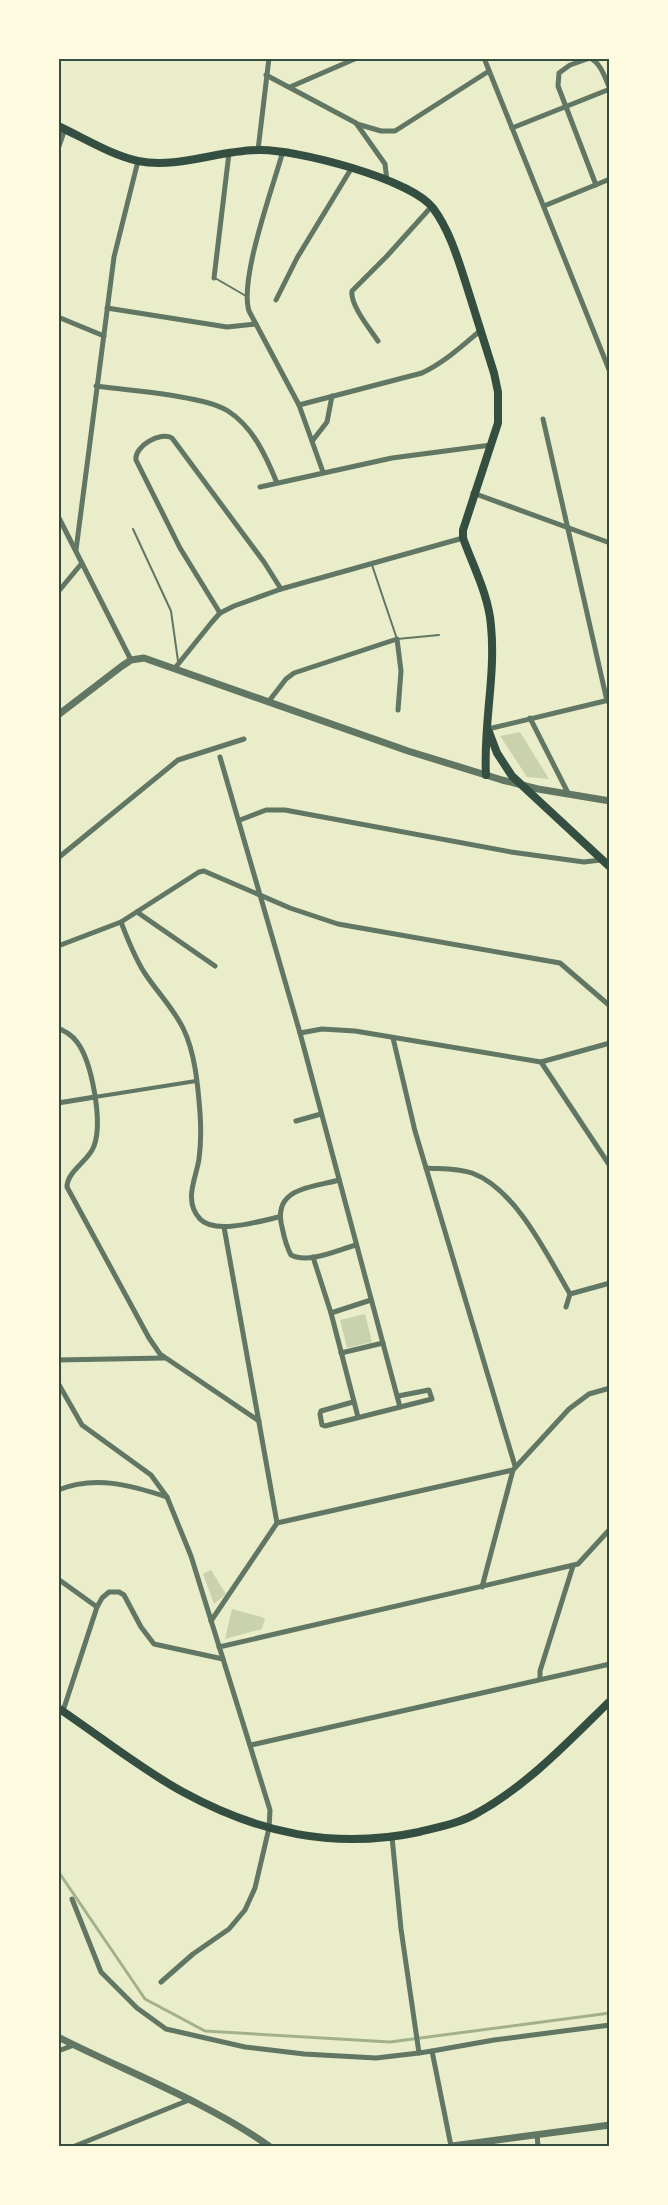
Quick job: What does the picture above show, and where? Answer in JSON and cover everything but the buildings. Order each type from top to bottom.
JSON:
[{"type":"main road","points":[[62,128],[138,161],[174,162],[258,150],[283,151],[387,181],[418,194],[432,206],[452,241],[481,330],[498,392],[498,419],[473,493],[464,524],[463,538],[485,598],[491,625],[492,674],[486,775]]},
{"type":"main road","points":[[488,729],[497,753],[521,785],[609,867]]},
{"type":"main road","points":[[61,1710],[182,1791],[231,1815],[269,1828],[317,1838],[392,1837],[460,1821],[478,1813],[519,1785],[557,1754],[609,1701]]},
{"type":"street","points":[[258,150],[269,58]]},
{"type":"street","points":[[290,87],[357,58]]},
{"type":"street","points":[[484,58],[609,372]]},
{"type":"street","points":[[512,128],[565,107],[609,89],[595,60],[590,58],[570,65],[559,73],[558,86],[565,107],[596,184]]},
{"type":"street","points":[[267,75],[356,123],[381,131],[395,131],[489,71]]},
{"type":"street","points":[[356,123],[385,164],[387,181]]},
{"type":"street","points":[[58,149],[62,128]]},
{"type":"street","points":[[283,151],[249,272],[246,296],[249,311],[298,405],[313,440],[323,472]]},
{"type":"street","points":[[214,278],[229,153]]},
{"type":"street","points":[[76,550],[114,257],[138,161]]},
{"type":"street","points":[[276,300],[302,249],[351,169]]},
{"type":"street","points":[[544,206],[609,179]]},
{"type":"street","points":[[378,341],[355,304],[351,296],[352,291],[432,206]]},
{"type":"street","points":[[107,308],[227,327],[256,324]]},
{"type":"street","points":[[58,317],[104,336]]},
{"type":"street","points":[[298,405],[422,373],[436,367],[481,330]]},
{"type":"street","points":[[96,386],[205,402],[227,410],[240,420],[266,455],[277,483]]},
{"type":"street","points":[[313,440],[327,422],[332,396]]},
{"type":"street","points":[[488,729],[608,701],[543,419]]},
{"type":"street","points":[[220,614],[180,548],[136,460],[135,454],[138,449],[160,436],[172,438],[264,562],[281,589]]},
{"type":"street","points":[[260,487],[392,458],[491,445]]},
{"type":"street","points":[[473,493],[609,543]]},
{"type":"street","points":[[58,516],[131,660]]},
{"type":"street","points":[[177,665],[220,614],[234,606],[281,589],[463,538]]},
{"type":"street","points":[[58,592],[82,563]]},
{"type":"street","points":[[269,701],[286,679],[294,673],[397,639],[400,671],[398,710]]},
{"type":"street","points":[[58,715],[131,660],[144,658],[177,665],[408,751],[486,775],[521,785],[609,801]]},
{"type":"street","points":[[530,718],[568,793]]},
{"type":"street","points":[[58,858],[178,760],[244,739]]},
{"type":"street","points":[[220,758],[240,820],[300,1033],[400,1407]]},
{"type":"street","points":[[240,820],[266,810],[285,810],[522,853],[584,862],[601,860]]},
{"type":"street","points":[[58,946],[121,922],[199,872],[210,872],[260,895],[338,924],[560,963],[609,1006]]},
{"type":"street","points":[[137,912],[215,966]]},
{"type":"street","points":[[121,922],[137,960],[184,1030],[190,1050],[200,1113],[199,1158],[190,1190],[197,1216],[210,1226],[224,1227],[279,1217]]},
{"type":"street","points":[[58,1028],[68,1033],[82,1050],[95,1097],[97,1118],[94,1146],[89,1156],[69,1178],[67,1187],[148,1338],[164,1358],[259,1421]]},
{"type":"street","points":[[300,1033],[339,1029],[541,1062],[609,1043]]},
{"type":"street","points":[[393,1038],[402,1082],[426,1168],[514,1468]]},
{"type":"street","points":[[541,1062],[602,1152],[609,1166]]},
{"type":"street","points":[[58,1103],[196,1081]]},
{"type":"street","points":[[296,1121],[321,1114]]},
{"type":"street","points":[[602,1152],[609,1150]]},
{"type":"street","points":[[426,1168],[460,1170],[474,1174],[487,1180],[500,1191],[523,1217],[570,1294],[566,1307]]},
{"type":"street","points":[[339,1180],[292,1193],[284,1199],[279,1217],[291,1255],[300,1258],[313,1257],[356,1245]]},
{"type":"street","points":[[224,1227],[278,1523]]},
{"type":"street","points":[[313,1257],[331,1313],[358,1417]]},
{"type":"street","points":[[570,1294],[609,1283]]},
{"type":"street","points":[[331,1313],[371,1300]]},
{"type":"street","points":[[341,1353],[383,1343]]},
{"type":"street","points":[[58,1360],[164,1358]]},
{"type":"street","points":[[58,1383],[82,1425],[151,1475],[167,1497],[191,1556],[270,1810],[269,1828],[255,1888],[245,1910],[230,1929],[193,1954],[160,1982]]},
{"type":"street","points":[[482,1587],[514,1468],[581,1399],[609,1388]]},
{"type":"street","points":[[353,1402],[321,1411],[322,1425],[431,1400],[430,1390],[398,1396]]},
{"type":"street","points":[[211,1621],[278,1523],[514,1468]]},
{"type":"street","points":[[58,1490],[101,1481],[167,1497]]},
{"type":"street","points":[[219,1647],[573,1566],[578,1564],[609,1529]]},
{"type":"street","points":[[540,1679],[540,1671],[573,1566]]},
{"type":"street","points":[[58,1579],[97,1607]]},
{"type":"street","points":[[61,1710],[97,1607],[105,1594],[114,1591],[119,1592],[130,1604],[141,1627],[153,1644],[223,1659]]},
{"type":"street","points":[[250,1745],[609,1664]]},
{"type":"street","points":[[392,1837],[401,1929],[418,2053]]},
{"type":"street","points":[[72,1899],[101,1972],[137,2008],[166,2029],[245,2047],[304,2054],[376,2058],[609,2025]]},
{"type":"street","points":[[58,2037],[189,2100],[269,2146]]},
{"type":"street","points":[[58,2051],[74,2045]]},
{"type":"street","points":[[432,2051],[451,2146],[609,2125]]},
{"type":"street","points":[[75,2146],[189,2100]]},
{"type":"street","points":[[537,2135],[538,2146]]},
{"type":"lane","points":[[214,278],[246,296]]},
{"type":"lane","points":[[133,529],[171,611],[177,665]]},
{"type":"lane","points":[[371,563],[397,639],[439,635]]},
{"type":"green space","points":[[520,732],[549,779],[527,777],[500,736]]},
{"type":"green space","points":[[365,1314],[372,1342],[347,1348],[340,1320]]},
{"type":"green space","points":[[211,1570],[226,1594],[214,1604],[203,1574]]},
{"type":"green space","points":[[232,1609],[265,1618],[262,1629],[225,1639]]},
{"type":"waterway","points":[[58,1871],[145,1999],[205,2031],[390,2042],[610,2013]]}]
